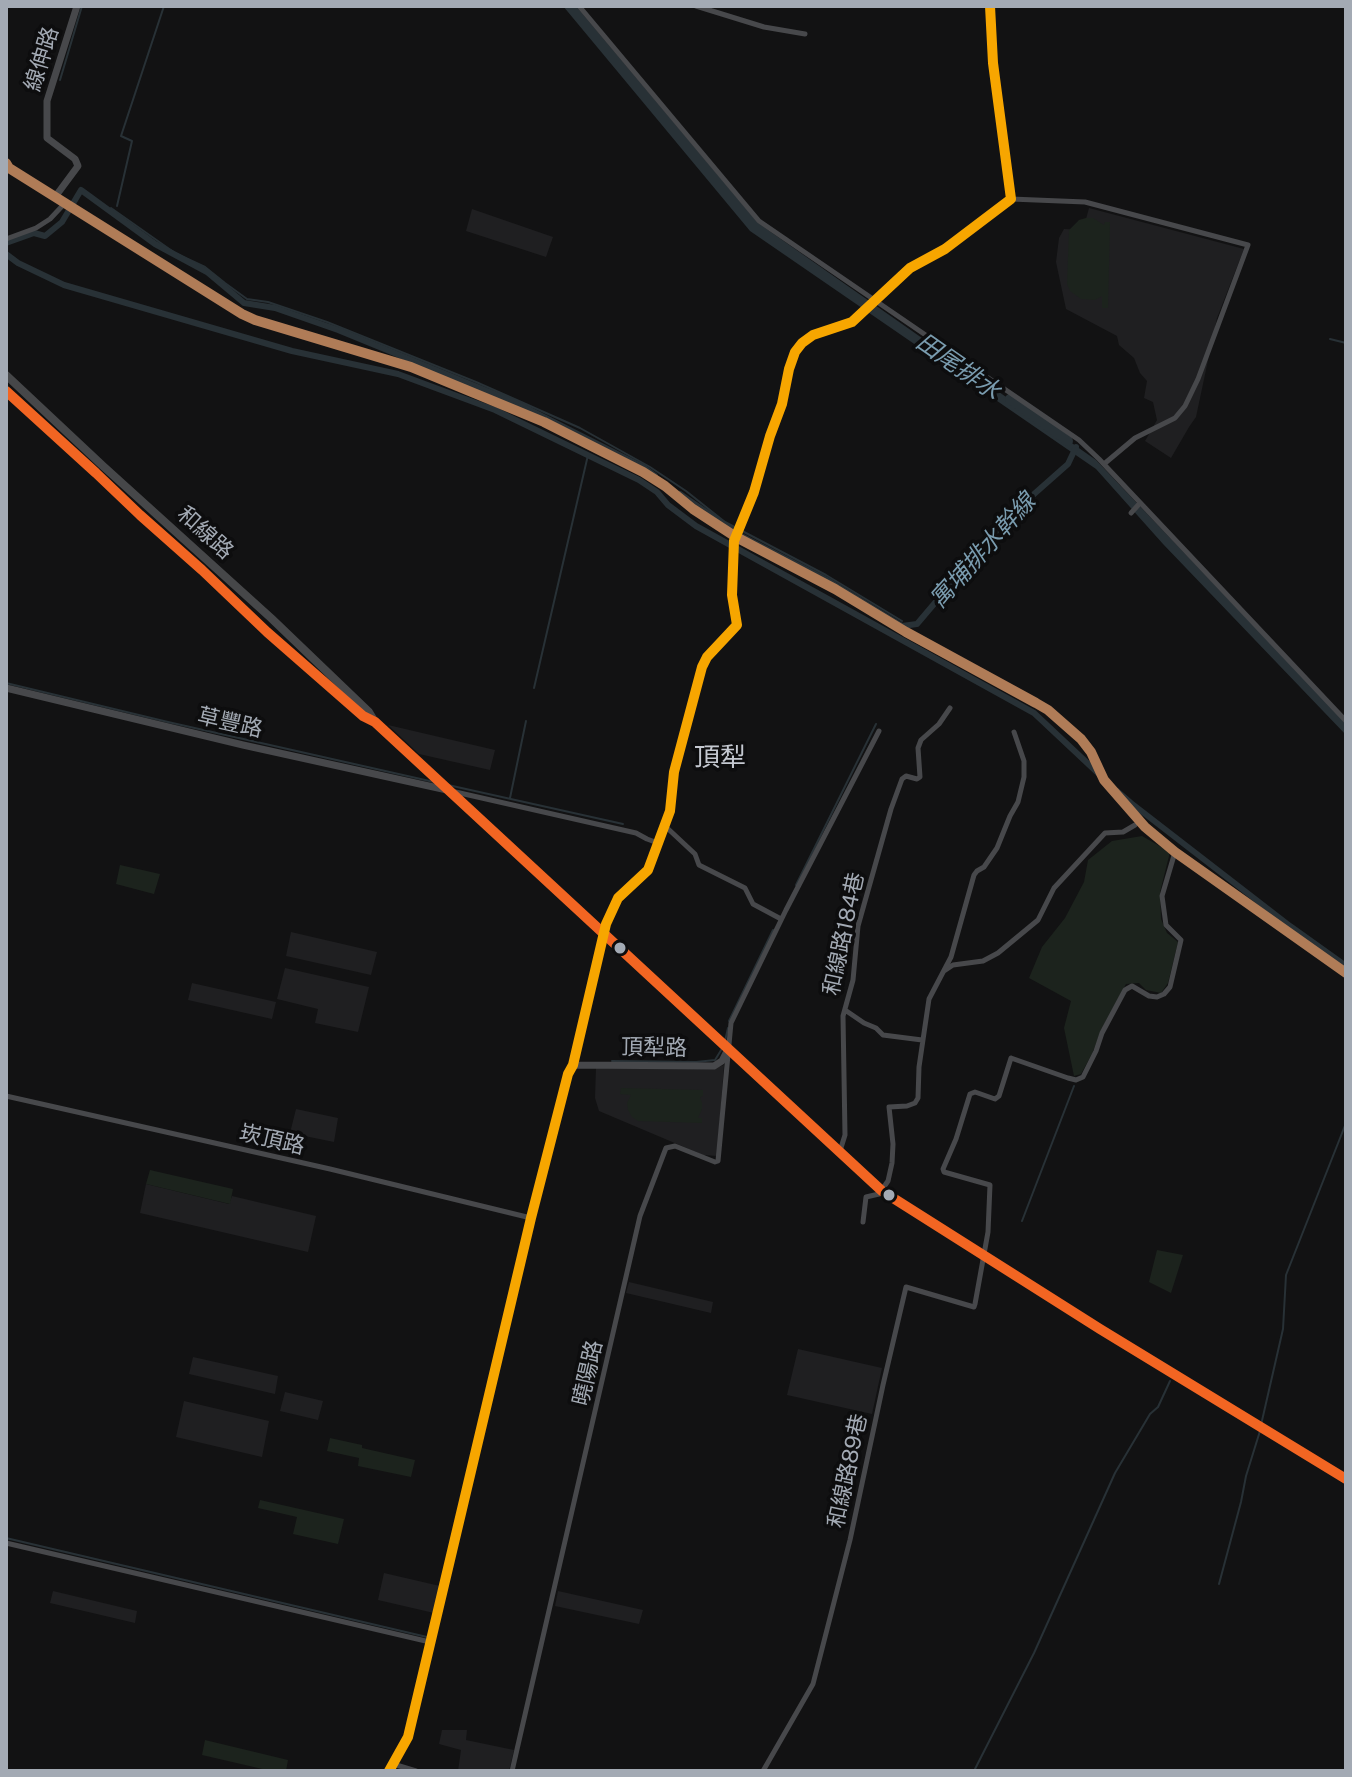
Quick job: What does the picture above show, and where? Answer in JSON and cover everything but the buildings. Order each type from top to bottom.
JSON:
[{"type":"main road","name":"和線路","points":[[6,375],[100,469]]},
{"type":"main road","name":"和線路","points":[[6,391],[271,618],[447,790],[882,1191],[1346,1479]]},
{"type":"street","name":"線伸路","points":[[55,197],[78,166],[75,159],[47,138],[47,101],[77,6]]},
{"type":"street","points":[[579,6],[759,221],[1079,440],[1346,721]]},
{"type":"street","points":[[696,6],[764,27],[805,34]]},
{"type":"street","points":[[990,6],[993,63],[1011,199]]},
{"type":"street","points":[[7,168],[255,320],[411,367],[544,422],[643,472],[736,537],[835,589],[1048,710],[1081,739],[1104,780],[1145,827],[1175,852],[1346,973]]},
{"type":"street","points":[[416,1771],[391,1767],[408,1737],[531,1218],[568,1074],[573,1065],[606,924],[618,898],[648,870],[670,811],[674,772],[702,667],[707,657],[737,625],[732,595],[736,537],[754,492],[795,352],[813,335],[852,322],[910,268],[945,249],[1011,199],[1085,202],[1248,245],[1185,406],[1175,418],[1144,432],[1104,464]]},
{"type":"street","points":[[6,239],[36,228],[65,203]]},
{"type":"street","points":[[1131,513],[1140,503]]},
{"type":"street","name":"草豐路","points":[[6,688],[447,790]]},
{"type":"street","name":"和線路184巷","points":[[840,1151],[845,1135],[843,1025],[853,980],[858,926],[903,777],[920,777],[917,756],[921,740],[939,724],[950,708]]},
{"type":"street","points":[[728,1049],[731,1023],[781,919],[879,731]]},
{"type":"street","points":[[863,1222],[866,1197],[882,1191],[888,1181],[893,1138],[889,1107],[907,1106],[918,1098],[922,1040],[929,999],[951,957],[974,875],[984,867],[997,848],[1018,802],[1024,761],[1014,732]]},
{"type":"street","points":[[447,790],[636,833],[659,843]]},
{"type":"street","points":[[944,972],[953,965],[983,961],[998,953],[1038,920],[1054,888],[1105,833],[1123,832],[1135,825]]},
{"type":"street","points":[[665,826],[695,854],[699,865],[745,888],[753,904],[781,919]]},
{"type":"street","points":[[983,1255],[988,1232],[990,1185],[944,1172],[943,1169],[970,1094],[975,1092],[995,1099],[999,1096],[1011,1058],[1068,1078],[1076,1080],[1083,1077],[1125,990],[1132,986],[1157,997],[1170,987],[1181,940],[1166,925],[1162,896],[1175,852]]},
{"type":"street","points":[[845,1010],[883,1035],[922,1040]]},
{"type":"street","name":"頂犁路","points":[[573,1065],[714,1066],[722,1061],[728,1049]]},
{"type":"street","name":"曉陽路","points":[[512,1771],[640,1216],[666,1148],[675,1146],[718,1161],[728,1049]]},
{"type":"street","name":"崁頂路","points":[[6,1096],[531,1218]]},
{"type":"street","name":"和線路89巷","points":[[763,1771],[813,1684],[850,1540],[906,1287],[974,1307],[983,1255]]},
{"type":"street","points":[[6,1543],[431,1642]]},
{"type":"shaded area","points":[[1089,208],[1244,249],[1217,318],[1196,417],[1171,458],[1145,441],[1157,420],[1153,402],[1144,398],[1147,381],[1134,358],[1119,345],[1117,336],[1066,309],[1056,262],[1059,238],[1064,229],[1083,230]]},
{"type":"shaded area","points":[[472,209],[553,237],[546,257],[466,231]]},
{"type":"shaded area","points":[[1093,218],[1104,225],[1110,222],[1108,308],[1102,308],[1102,296],[1095,300],[1081,299],[1070,291],[1067,284],[1069,230],[1079,220]]},
{"type":"shaded area","points":[[388,725],[495,750],[490,770],[419,754]]},
{"type":"shaded area","points":[[1142,836],[1170,852],[1160,892],[1161,919],[1167,933],[1178,942],[1168,983],[1161,993],[1146,990],[1139,983],[1126,984],[1081,1074],[1074,1076],[1064,1028],[1071,1001],[1029,978],[1042,947],[1065,918],[1084,882],[1088,860],[1112,841]]},
{"type":"shaded area","points":[[120,865],[160,874],[154,894],[116,884]]},
{"type":"shaded area","points":[[291,932],[377,952],[371,975],[286,956]]},
{"type":"shaded area","points":[[285,968],[369,987],[358,1032],[315,1023],[318,1009],[277,999]]},
{"type":"shaded area","points":[[192,983],[276,1002],[272,1019],[188,1000]]},
{"type":"shaded area","points":[[724,1065],[717,1156],[703,1155],[599,1111],[595,1098],[596,1067],[716,1068]]},
{"type":"shaded area","points":[[621,1088],[703,1090],[698,1118],[702,1118],[702,1123],[638,1121],[628,1110],[631,1095],[620,1094]]},
{"type":"shaded area","points":[[296,1109],[338,1118],[334,1142],[290,1133]]},
{"type":"shaded area","points":[[150,1170],[233,1189],[230,1204],[146,1184]]},
{"type":"shaded area","points":[[146,1184],[229,1204],[232,1196],[316,1216],[308,1252],[140,1213]]},
{"type":"shaded area","points":[[1157,1250],[1183,1255],[1171,1293],[1149,1282]]},
{"type":"shaded area","points":[[629,1282],[713,1302],[711,1313],[626,1293]]},
{"type":"shaded area","points":[[798,1349],[882,1368],[872,1414],[787,1395]]},
{"type":"shaded area","points":[[193,1357],[278,1376],[275,1394],[189,1374]]},
{"type":"shaded area","points":[[285,1392],[323,1401],[318,1420],[280,1411]]},
{"type":"shaded area","points":[[184,1401],[269,1421],[262,1457],[176,1437]]},
{"type":"shaded area","points":[[330,1438],[415,1460],[411,1477],[358,1466],[359,1458],[327,1451]]},
{"type":"shaded area","points":[[260,1500],[344,1519],[338,1544],[293,1534],[297,1517],[258,1508]]},
{"type":"shaded area","points":[[384,1573],[440,1586],[434,1613],[378,1600]]},
{"type":"shaded area","points":[[53,1591],[137,1611],[135,1623],[50,1603]]},
{"type":"shaded area","points":[[558,1591],[643,1610],[639,1624],[555,1606]]},
{"type":"shaded area","points":[[442,1730],[467,1730],[466,1740],[514,1750],[509,1771],[458,1771],[461,1750],[439,1744]]},
{"type":"shaded area","points":[[205,1740],[288,1760],[286,1771],[271,1771],[202,1755]]},
{"type":"water","points":[[563,6],[576,6],[758,223],[1096,460],[1346,723],[1346,735],[1163,544],[1096,469],[750,231]]},
{"type":"waterway","points":[[60,80],[82,6]]},
{"type":"waterway","points":[[117,206],[132,141],[121,136],[164,6]]},
{"type":"waterway","name":"寓埔排水幹線","points":[[6,243],[34,233],[45,236],[62,222],[81,190],[155,244],[207,272],[244,303],[275,308],[338,330],[514,402],[655,476]]},
{"type":"waterway","name":"寓埔排水幹線","points":[[111,208],[175,253],[205,267],[247,299],[268,302],[327,322],[580,428],[650,467],[725,522],[826,575],[902,621]]},
{"type":"waterway","points":[[6,254],[64,285],[292,351],[398,374],[495,410],[639,480],[696,526],[1034,713],[1100,775]]},
{"type":"waterway","points":[[1330,339],[1346,343]]},
{"type":"waterway","name":"田尾排水","points":[[1010,399],[1068,441]]},
{"type":"waterway","name":"寓埔排水幹線","points":[[680,494],[741,536],[827,580],[902,626],[917,624],[1007,518],[1068,464],[1076,447]]},
{"type":"waterway","points":[[534,688],[588,455]]},
{"type":"waterway","points":[[6,683],[434,782]]},
{"type":"waterway","points":[[510,798],[526,721]]},
{"type":"waterway","points":[[796,885],[876,724]]},
{"type":"waterway","points":[[448,785],[623,824]]},
{"type":"waterway","points":[[1117,791],[1346,966]]},
{"type":"waterway","points":[[729,1021],[773,930]]},
{"type":"waterway","points":[[725,1041],[728,1028]]},
{"type":"waterway","points":[[612,1061],[715,1060],[723,1047]]},
{"type":"waterway","points":[[1022,1221],[1074,1086]]},
{"type":"waterway","points":[[1261,1425],[1283,1329],[1286,1275],[1346,1123]]},
{"type":"waterway","points":[[974,1771],[1034,1653],[1115,1473],[1150,1414],[1158,1407],[1170,1381]]},
{"type":"waterway","points":[[1219,1584],[1260,1431]]},
{"type":"waterway","points":[[6,1538],[427,1637]]},
{"type":"transit line","points":[[389,1771],[408,1737],[531,1218],[568,1074],[573,1065],[606,924],[618,898],[648,870],[670,811],[674,772],[702,667],[707,657],[737,625],[732,595],[734,541],[754,492],[795,352],[813,335],[852,322],[910,268],[945,249],[1011,199],[993,63],[990,6]]},
{"type":"transit line","points":[[6,163],[9,168],[242,314],[411,367],[544,422],[643,472],[736,537],[835,589],[1048,710],[1081,739],[1104,780],[1145,827],[1175,852],[1346,973]]},
{"type":"transit line","points":[[6,391],[267,632],[363,716],[375,722],[882,1191],[1346,1479]]},
{"type":"district","name":"頂犁","points":[[720,758]]}]
